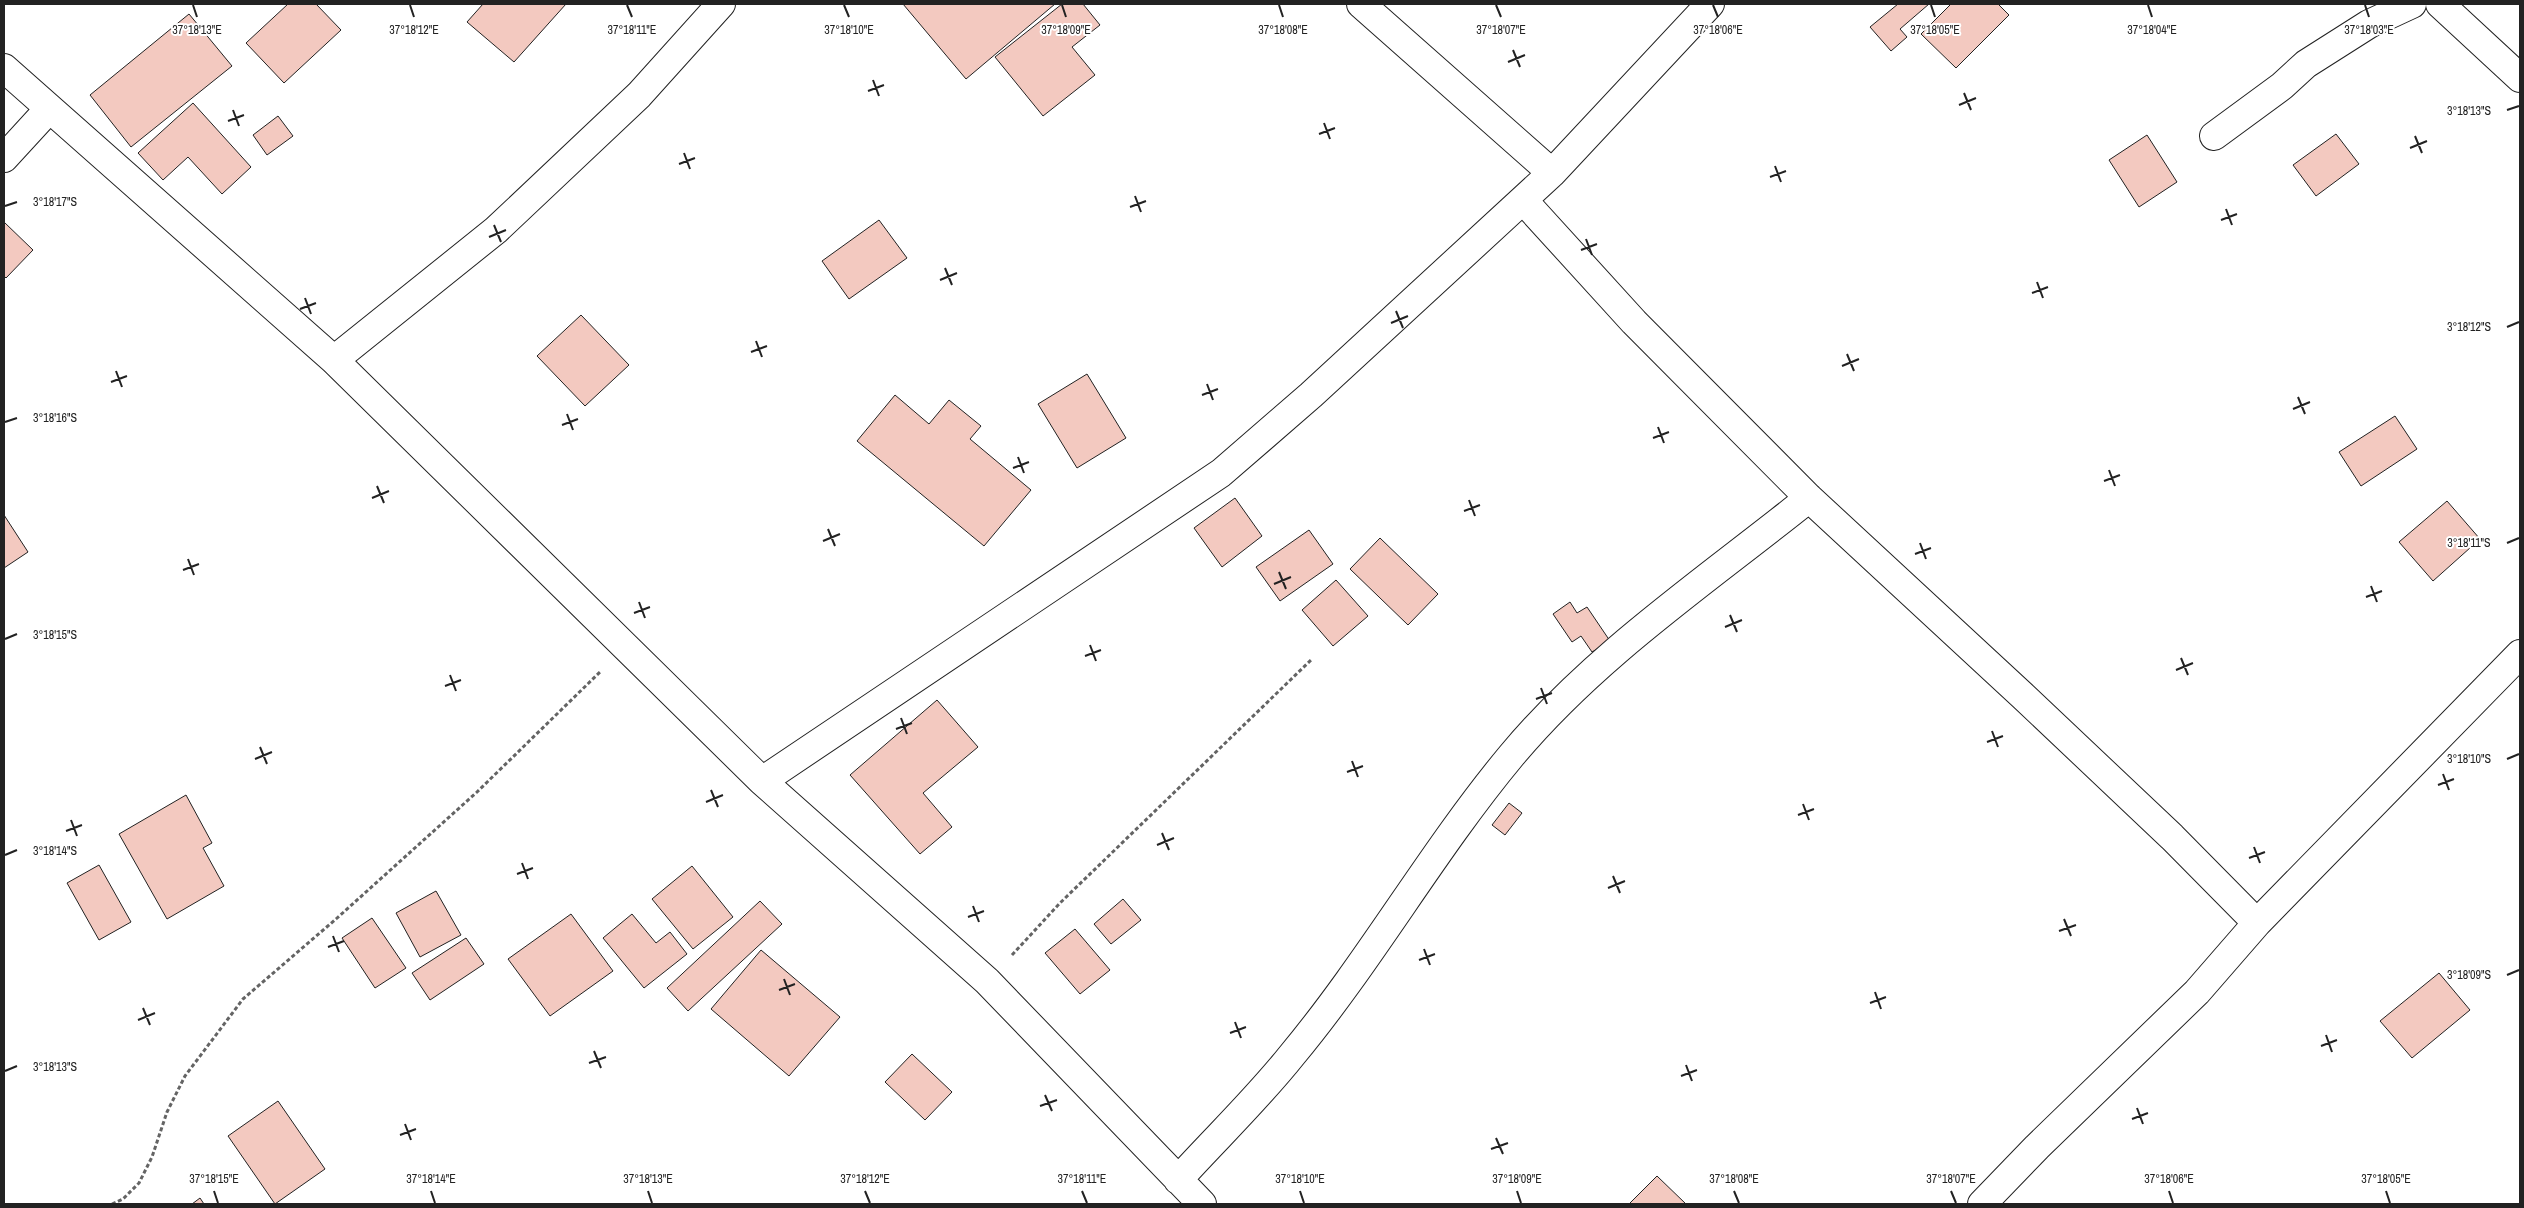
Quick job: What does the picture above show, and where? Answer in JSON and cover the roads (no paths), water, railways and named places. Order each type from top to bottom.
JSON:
[{"type":"street","points":[[334,360],[496,230],[638,95],[721,4]]},
{"type":"street","points":[[1361,4],[1552,173]]},
{"type":"street","points":[[762,780],[1221,474],[1552,173],[1710,4]]},
{"type":"street","points":[[2214,136],[2282,86],[2306,64],[2368,24],[2412,4]]},
{"type":"street","points":[[2440,4],[2520,78]]},
{"type":"street","points":[[4,68],[49,110],[334,360],[762,780],[987,981],[1202,1204]]},
{"type":"street","points":[[4,158],[49,110]]},
{"type":"street","points":[[1523,200],[1634,322],[1809,498],[2031,703],[2172,837],[2257,923]]},
{"type":"street","points":[[1178,1180],[1292,1056],[1372,947],[1438,852],[1506,763],[1567,696],[1654,620],[1809,498]]},
{"type":"street","points":[[1982,1204],[2037,1147],[2198,992],[2257,923],[2520,654]]}]
